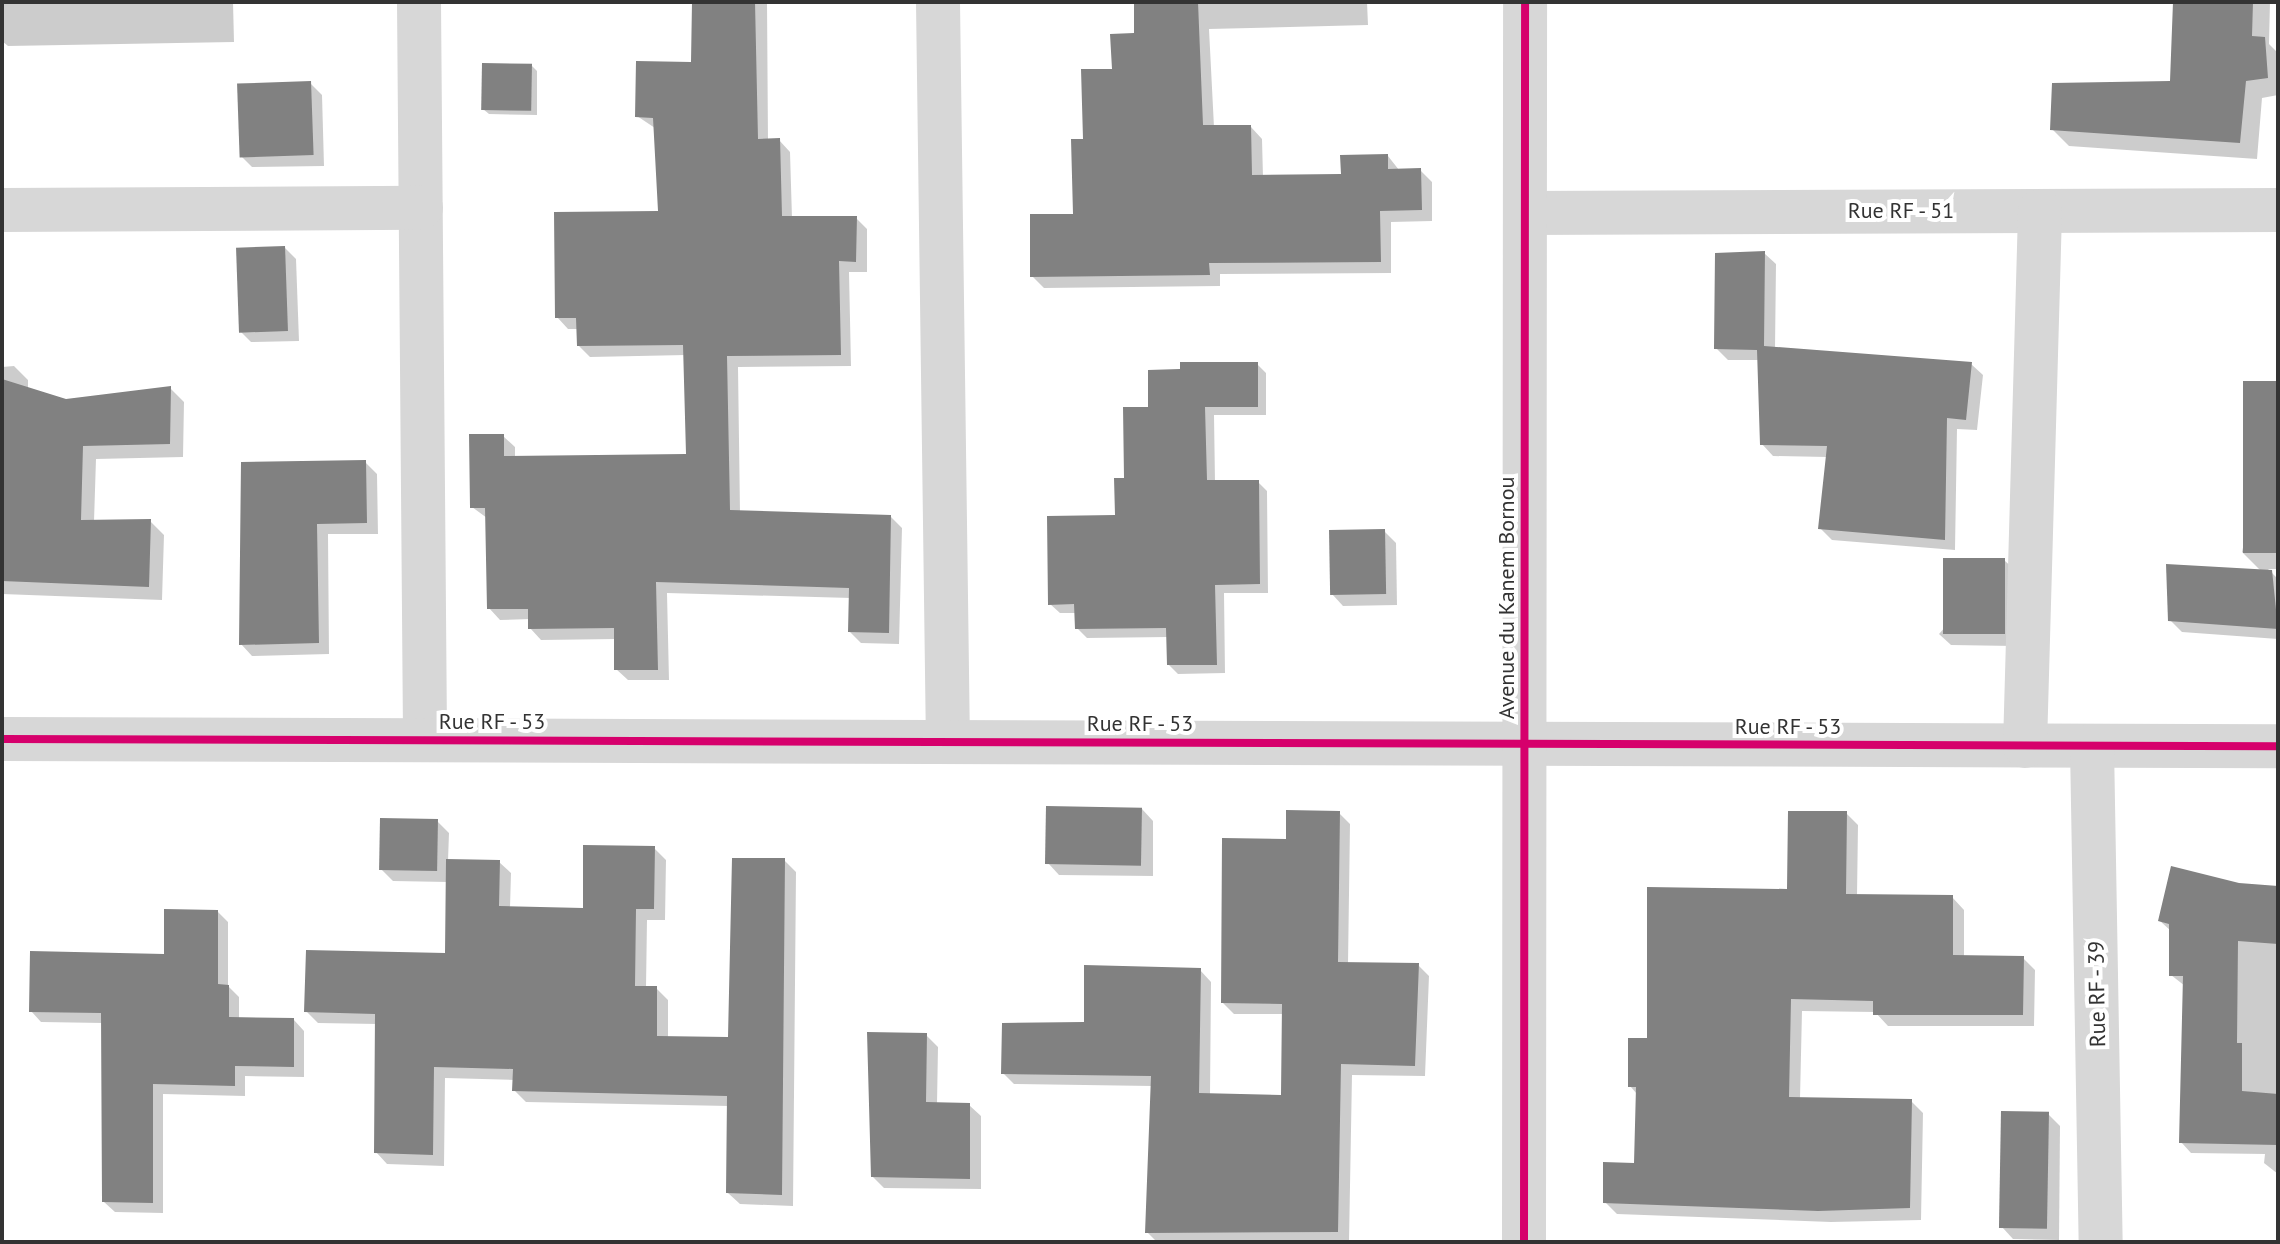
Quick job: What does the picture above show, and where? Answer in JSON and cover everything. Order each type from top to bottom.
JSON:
[{"type":"street","points":[[419,2],[425,740]]},
{"type":"street","points":[[938,2],[948,742]]},
{"type":"street","name":"Avenue du Kanem Bornou","points":[[1524,1242],[1525,2]]},
{"type":"street","points":[[2,210],[421,208]]},
{"type":"street","name":"Rue RF - 51","points":[[1525,213],[2278,210]]},
{"type":"street","points":[[2025,746],[2040,211]]},
{"type":"street","name":"Rue RF - 53","points":[[2,739],[2278,746]]},
{"type":"street","name":"Rue RF - 39","points":[[2092,746],[2101,1242]]},
{"type":"building","points":[[692,2],[755,2],[758,139],[780,138],[782,216],[857,216],[856,262],[839,261],[841,355],[727,356],[730,510],[891,515],[889,633],[848,632],[849,588],[656,582],[658,670],[614,670],[614,628],[528,629],[528,609],[487,609],[485,508],[470,508],[469,434],[504,434],[504,456],[686,454],[683,345],[577,346],[576,318],[555,318],[554,212],[658,211],[653,118],[635,117],[636,61],[691,62]]},
{"type":"building","points":[[1134,2],[1198,2],[1203,125],[1251,125],[1252,175],[1341,174],[1340,155],[1388,154],[1388,169],[1421,168],[1422,210],[1380,211],[1381,262],[1209,263],[1210,275],[1030,277],[1030,214],[1073,214],[1071,139],[1083,139],[1081,69],[1112,69],[1110,34],[1134,33]]},
{"type":"building","points":[[2173,2],[2253,2],[2252,36],[2265,37],[2268,78],[2246,81],[2240,143],[2050,130],[2052,83],[2170,81]]},
{"type":"building","points":[[482,63],[532,64],[531,111],[481,110]]},
{"type":"building","points":[[311,81],[314,155],[240,158],[237,84]]},
{"type":"building","points":[[285,246],[288,331],[239,333],[236,248]]},
{"type":"building","points":[[1765,251],[1764,346],[1972,362],[1966,420],[1947,418],[1945,540],[1818,529],[1827,446],[1760,445],[1757,350],[1714,349],[1715,253]]},
{"type":"building","points":[[1180,362],[1258,362],[1258,407],[1205,407],[1207,480],[1259,480],[1260,584],[1215,585],[1217,665],[1167,665],[1166,628],[1075,629],[1074,604],[1048,605],[1047,516],[1115,515],[1114,478],[1124,478],[1123,407],[1148,407],[1148,370],[1180,369]]},
{"type":"building","points":[[2,379],[66,399],[171,386],[170,444],[83,446],[81,520],[151,519],[149,587],[2,581]]},
{"type":"building","points":[[2243,381],[2278,381],[2278,553],[2243,553]]},
{"type":"building","points":[[366,460],[367,523],[317,524],[319,643],[239,645],[241,462]]},
{"type":"building","points":[[1385,529],[1386,594],[1330,595],[1329,530]]},
{"type":"building","points":[[1943,558],[2005,558],[2005,634],[1943,634]]},
{"type":"building","points":[[2166,564],[2272,570],[2278,629],[2168,621]]},
{"type":"building","points":[[1046,806],[1142,808],[1141,866],[1045,864]]},
{"type":"building","points":[[1286,810],[1340,811],[1338,962],[1419,963],[1415,1066],[1341,1064],[1338,1232],[1145,1233],[1151,1076],[1001,1074],[1002,1023],[1084,1022],[1084,965],[1201,968],[1199,1093],[1281,1095],[1282,1004],[1221,1003],[1222,838],[1286,839]]},
{"type":"building","points":[[1788,811],[1847,811],[1846,894],[1953,895],[1953,955],[2024,956],[2023,1015],[1873,1015],[1873,1001],[1791,999],[1789,1097],[1912,1099],[1910,1208],[1818,1211],[1603,1203],[1603,1162],[1634,1163],[1636,1087],[1628,1087],[1628,1038],[1647,1038],[1647,887],[1787,889]]},
{"type":"building","points":[[380,818],[438,819],[437,871],[379,870]]},
{"type":"building","points":[[583,845],[655,846],[654,909],[636,909],[635,986],[657,986],[657,1036],[728,1037],[732,858],[785,858],[782,1195],[726,1193],[727,1096],[512,1091],[513,1069],[434,1067],[433,1155],[374,1153],[375,1014],[304,1012],[306,950],[445,953],[446,859],[500,860],[499,906],[583,908]]},
{"type":"building","points":[[2171,866],[2239,883],[2278,886],[2278,944],[2238,941],[2237,1043],[2242,1043],[2242,1091],[2278,1094],[2278,1145],[2179,1143],[2183,976],[2169,976],[2169,924],[2158,921]]},
{"type":"building","points":[[164,909],[218,910],[218,984],[229,985],[229,1017],[294,1018],[294,1067],[235,1066],[235,1086],[153,1084],[153,1203],[102,1202],[101,1013],[29,1012],[30,951],[164,954]]},
{"type":"building","points":[[867,1032],[927,1033],[926,1102],[970,1103],[970,1179],[871,1177]]},
{"type":"building","points":[[2001,1111],[2049,1112],[2047,1229],[1999,1228]]},
{"type":"cycle path","points":[[1524,1242],[1525,2]]},
{"type":"cycle path","points":[[2,739],[2278,746]]}]
